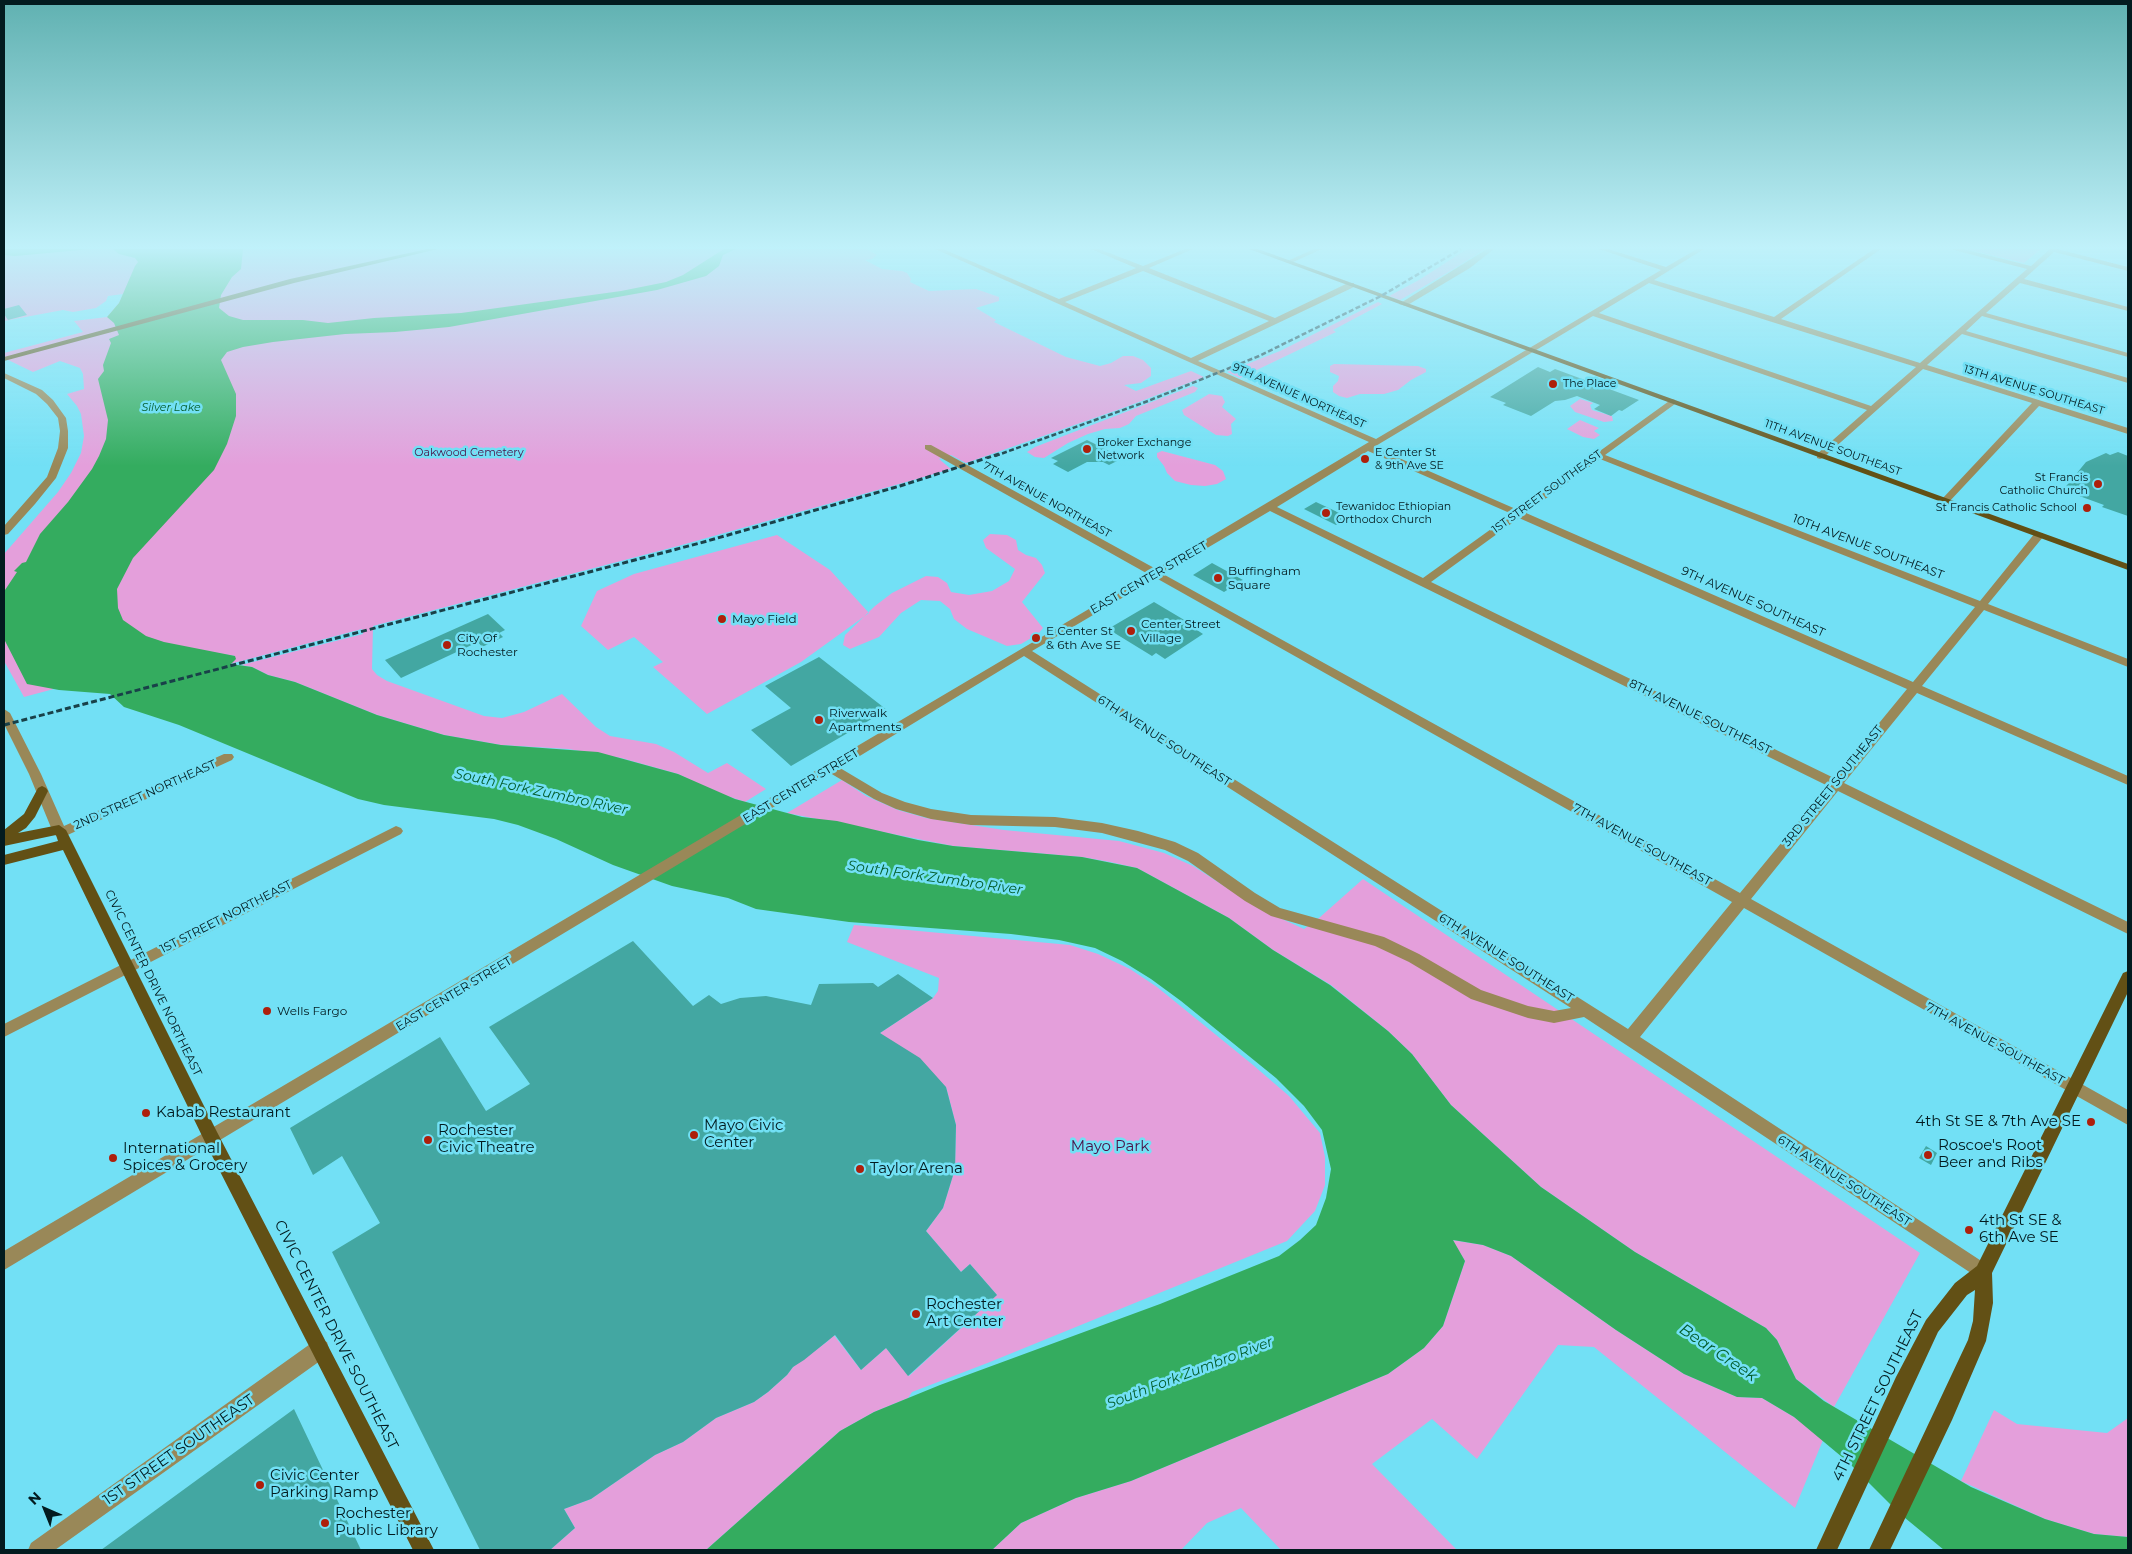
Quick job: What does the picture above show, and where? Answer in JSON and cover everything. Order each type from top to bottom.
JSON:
[{"type":"main road","points":[[4,359],[144,322]]},
{"type":"main road","name":"11TH AVENUE SOUTHEAST","points":[[1450,322],[2128,567]]},
{"type":"main road","points":[[4,836],[21,825],[29,817],[42,791]]},
{"type":"main road","points":[[4,840],[62,835]]},
{"type":"main road","points":[[4,860],[62,835]]},
{"type":"main road","name":"CIVIC CENTER DRIVE NORTHEAST","points":[[62,835],[211,1137]]},
{"type":"main road","name":"4TH STREET SOUTHEAST","points":[[1829,1543],[1932,1326],[1960,1289],[1983,1272],[2128,977]]},
{"type":"main road","name":"CIVIC CENTER DRIVE SOUTHEAST","points":[[211,1137],[424,1550]]},
{"type":"main road","name":"4TH STREET SOUTHEAST","points":[[1879,1550],[1946,1413],[1977,1342],[1984,1302],[1983,1272]]},
{"type":"street","name":"9TH AVENUE NORTHEAST","points":[[1102,322],[1371,445]]},
{"type":"street","points":[[1191,361],[1275,322]]},
{"type":"street","name":"EAST CENTER STREET","points":[[4,1260],[642,882],[1024,651],[1270,507],[1578,322]]},
{"type":"street","points":[[1617,322],[1872,409]]},
{"type":"street","name":"13TH AVENUE SOUTHEAST","points":[[1780,322],[2128,431]]},
{"type":"street","points":[[1820,456],[1974,322]]},
{"type":"street","points":[[2009,322],[2128,355]]},
{"type":"street","points":[[1962,332],[2128,381]]},
{"type":"street","points":[[4,375],[39,392],[54,405],[62,418],[64,431],[63,448],[51,478],[4,532]]},
{"type":"street","name":"1ST STREET SOUTHEAST","points":[[1423,583],[1672,402]]},
{"type":"street","points":[[1945,501],[2037,403]]},
{"type":"street","name":"9TH AVENUE SOUTHEAST","points":[[1371,445],[1517,514],[2128,781]]},
{"type":"street","name":"7TH AVENUE NORTHEAST","points":[[928,447],[1156,574]]},
{"type":"street","name":"10TH AVENUE SOUTHEAST","points":[[1598,454],[2128,663]]},
{"type":"street","name":"8TH AVENUE SOUTHEAST","points":[[1270,507],[1836,783],[2128,928]]},
{"type":"street","name":"3RD STREET SOUTHEAST","points":[[1629,1039],[1914,686],[2039,535]]},
{"type":"street","name":"7TH AVENUE SOUTHEAST","points":[[1156,574],[1258,633],[1742,900],[2128,1118]]},
{"type":"street","name":"6TH AVENUE SOUTHEAST","points":[[1024,651],[1586,1010],[1983,1272]]},
{"type":"street","points":[[4,713],[62,835]]},
{"type":"street","name":"2ND STREET NORTHEAST","points":[[62,835],[228,757]]},
{"type":"street","points":[[831,768],[878,796],[901,806],[931,814],[971,820],[1055,822],[1138,836],[1170,846],[1193,857],[1250,897],[1276,912],[1379,941],[1414,958],[1476,995],[1528,1012],[1554,1016],[1569,1016],[1586,1010]]},
{"type":"street","name":"1ST STREET NORTHEAST","points":[[4,1031],[396,831]]},
{"type":"street","name":"1ST STREET SOUTHEAST","points":[[38,1550],[320,1349]]},
{"type":"green space","name":"Oakwood Cemetery","points":[[74,322],[994,322],[1066,357],[1100,366],[1111,363],[1123,356],[1133,356],[1143,360],[1151,368],[1151,376],[1141,383],[1124,385],[1136,391],[1191,371],[1204,377],[1123,408],[966,463],[951,455],[939,459],[951,469],[678,546],[373,626],[372,669],[377,675],[387,681],[484,716],[502,718],[524,712],[562,694],[596,727],[610,736],[656,744],[674,752],[708,773],[727,763],[766,789],[745,802],[718,793],[678,774],[621,758],[568,749],[501,745],[444,735],[377,715],[295,682],[241,665],[363,634],[362,629],[230,664],[235,656],[199,650],[24,697],[4,661],[4,554],[58,492],[71,473],[81,453],[84,436],[81,414],[67,394],[84,389],[83,374],[80,368],[60,361],[33,372],[4,358],[4,353],[83,332]]},
{"type":"green space","points":[[1339,322],[1349,322],[1333,330],[1336,332],[1240,378],[1227,372],[1280,351]]},
{"type":"green space","points":[[1334,364],[1418,366],[1426,369],[1426,372],[1398,390],[1384,394],[1360,394],[1347,398],[1333,392],[1333,386],[1338,381],[1339,376],[1330,372],[1330,366]]},
{"type":"green space","points":[[1193,386],[1198,388],[1195,392],[1136,416],[1129,424],[1120,428],[1105,429],[1088,434],[1068,443],[1044,458],[1035,457],[1027,452],[1035,447]]},
{"type":"green space","points":[[1209,394],[1222,396],[1225,402],[1222,407],[1236,419],[1231,424],[1232,434],[1228,436],[1216,435],[1184,415],[1182,410]]},
{"type":"green space","points":[[1580,399],[1593,403],[1590,405],[1592,410],[1612,416],[1613,421],[1604,422],[1575,412],[1570,406]]},
{"type":"green space","points":[[1580,420],[1599,428],[1594,431],[1600,435],[1594,439],[1583,437],[1567,429]]},
{"type":"green space","points":[[1162,451],[1215,465],[1223,471],[1226,479],[1217,484],[1205,486],[1175,481],[1167,473],[1157,457],[1157,453]]},
{"type":"green space","points":[[990,534],[1007,535],[1016,540],[1018,550],[1036,558],[1042,565],[1045,573],[1022,602],[1043,628],[1038,634],[1021,644],[1007,646],[967,629],[954,619],[950,609],[940,601],[921,600],[901,613],[879,637],[850,649],[843,645],[845,635],[875,606],[892,593],[926,576],[938,577],[947,583],[951,592],[969,595],[992,591],[1009,581],[1015,569],[986,548],[983,540]]},
{"type":"green space","name":"Mayo Field","points":[[777,535],[830,570],[869,613],[801,662],[707,714],[653,667],[663,662],[634,637],[608,650],[581,626],[597,591],[634,574]]},
{"type":"green space","points":[[842,780],[866,796],[898,810],[926,818],[1004,830],[1119,841],[1164,853],[1193,866],[1260,909],[1304,929],[1363,879],[1920,1253],[1834,1407],[1796,1379],[1777,1340],[1766,1328],[1635,1252],[1541,1187],[1451,1105],[1412,1054],[1388,1031],[1331,985],[1273,950],[1229,918],[1137,868],[1082,857],[953,846],[787,813]]},
{"type":"green space","name":"Mayo Park","points":[[854,925],[1070,945],[1098,954],[1130,969],[1157,987],[1289,1096],[1320,1133],[1325,1157],[1325,1185],[1315,1211],[1287,1241],[912,1392],[908,1398],[874,1412],[840,1431],[706,1550],[550,1550],[575,1528],[564,1509],[591,1499],[655,1455],[683,1442],[716,1418],[754,1402],[787,1375],[793,1367],[828,1341],[833,1334],[861,1370],[886,1348],[909,1376],[997,1295],[970,1264],[961,1272],[926,1231],[943,1208],[955,1169],[956,1125],[946,1087],[880,1033],[933,998],[938,991],[939,978],[847,942]]},
{"type":"green space","points":[[1452,1240],[1483,1245],[1511,1256],[1616,1330],[1684,1374],[1737,1397],[1762,1398],[1794,1417],[1815,1433],[1823,1440],[1795,1508],[1594,1347],[1558,1345],[1477,1459],[1432,1419],[1372,1464],[1457,1550],[1281,1550],[1241,1508],[1207,1523],[1181,1550],[992,1550],[1021,1523],[1076,1498],[1131,1481],[1388,1374],[1424,1348],[1443,1326],[1465,1261]]},
{"type":"green space","points":[[1994,1410],[2017,1424],[2107,1433],[2128,1418],[2128,1537],[2094,1534],[2045,1519],[1961,1481]]},
{"type":"water","points":[[112,322],[480,322],[449,327],[345,334],[273,342],[227,352],[221,360],[236,394],[236,416],[227,444],[214,470],[133,558],[117,589],[118,608],[123,620],[146,636],[164,642],[235,656],[236,659],[231,664],[252,667],[268,675],[295,682],[377,715],[444,735],[501,745],[598,752],[678,774],[735,799],[802,817],[837,821],[918,840],[953,846],[1082,857],[1137,868],[1229,918],[1273,950],[1330,985],[1388,1031],[1412,1054],[1451,1105],[1541,1187],[1635,1252],[1766,1328],[1777,1340],[1796,1379],[1824,1401],[1971,1487],[2045,1519],[2094,1534],[2128,1537],[2128,1550],[1944,1550],[1899,1513],[1848,1462],[1794,1417],[1762,1398],[1737,1397],[1684,1374],[1616,1330],[1511,1256],[1483,1245],[1453,1240],[1465,1261],[1443,1326],[1424,1348],[1388,1374],[1131,1481],[1076,1498],[1021,1523],[992,1550],[706,1550],[840,1431],[874,1412],[940,1385],[1160,1304],[1279,1256],[1316,1225],[1326,1198],[1331,1169],[1322,1130],[1304,1106],[1276,1078],[1181,1001],[1122,961],[1095,948],[1059,940],[1011,934],[849,922],[756,909],[728,898],[672,886],[613,865],[556,839],[518,825],[494,819],[384,805],[358,799],[179,725],[124,707],[110,694],[59,690],[27,684],[4,639],[5,590],[17,572],[14,571],[22,563],[26,562],[40,534],[68,502],[92,469],[106,439],[108,420],[98,379],[104,371],[103,365],[111,343],[109,339],[119,335]]},
{"type":"building","name":"The Place","points":[[1538,367],[1550,372],[1555,369],[1639,400],[1611,416],[1594,409],[1600,405],[1577,396],[1555,401],[1531,416],[1503,405],[1506,403],[1490,397]]},
{"type":"building","name":"Broker Exchange Network","points":[[1087,440],[1123,458],[1109,465],[1103,462],[1087,462],[1068,472],[1053,464],[1058,461],[1051,458]]},
{"type":"building","name":"St Francis Catholic Church","points":[[2118,452],[2128,456],[2128,516],[2063,490],[2086,462],[2106,453],[2110,455]]},
{"type":"building","name":"Tewanidoc Ethiopian Orthodox Church","points":[[1316,502],[1348,517],[1336,525],[1304,509]]},
{"type":"building","name":"Buffingham Square","points":[[1212,563],[1243,580],[1224,592],[1193,575]]},
{"type":"building","name":"Center Street Village","points":[[1154,602],[1196,627],[1194,628],[1203,634],[1165,659],[1156,653],[1152,656],[1108,629]]},
{"type":"building","name":"City Of Rochester","points":[[488,614],[505,630],[499,633],[503,637],[482,647],[478,642],[401,678],[385,660]]},
{"type":"building","name":"Riverwalk Apartments","points":[[819,657],[887,710],[791,766],[751,730],[791,708],[765,686]]},
{"type":"building","name":"Mayo Civic Center","points":[[633,941],[693,1006],[709,995],[721,1004],[740,998],[766,996],[811,1005],[819,984],[873,983],[878,987],[898,974],[933,998],[880,1033],[920,1058],[946,1087],[956,1125],[955,1169],[943,1208],[926,1231],[961,1272],[970,1264],[997,1295],[908,1376],[886,1348],[861,1370],[835,1335],[793,1367],[787,1375],[754,1402],[716,1418],[683,1442],[655,1455],[591,1499],[564,1509],[575,1528],[550,1550],[480,1550],[332,1252],[380,1223],[342,1156],[313,1175],[290,1128],[440,1037],[486,1111],[530,1084],[489,1027]]},
{"type":"building","name":"Roscoe's Root Beer and Ribs","points":[[1926,1146],[1937,1153],[1931,1165],[1919,1158]]},
{"type":"building","name":"Civic Center Parking Ramp","points":[[294,1409],[361,1550],[101,1550]]},
{"type":"railway","points":[[995,456],[1148,401],[1259,356],[1329,322]]},
{"type":"railway","points":[[4,725],[700,543],[900,486],[999,454]]},
{"type":"place","name":"The Place","points":[[1553,384]]},
{"type":"place","name":"Broker Exchange Network","points":[[1087,449]]},
{"type":"place","name":"E Center St & 9th Ave SE","points":[[1365,459]]},
{"type":"place","name":"St Francis Catholic Church","points":[[2098,484]]},
{"type":"place","name":"St Francis Catholic School","points":[[2087,508]]},
{"type":"place","name":"Tewanidoc Ethiopian Orthodox Church","points":[[1326,513]]},
{"type":"place","name":"Buffingham Square","points":[[1218,578]]},
{"type":"place","name":"Mayo Field","points":[[722,619]]},
{"type":"place","name":"Center Street Village","points":[[1131,631]]},
{"type":"place","name":"E Center St & 6th Ave SE","points":[[1036,638]]},
{"type":"place","name":"City Of Rochester","points":[[447,645]]},
{"type":"place","name":"Riverwalk Apartments","points":[[819,720]]},
{"type":"place","name":"Wells Fargo","points":[[267,1011]]},
{"type":"place","name":"Kabab Restaurant","points":[[146,1113]]},
{"type":"place","name":"4th St SE & 7th Ave SE","points":[[2091,1122]]},
{"type":"place","name":"Mayo Civic Center","points":[[694,1135]]},
{"type":"place","name":"Rochester Civic Theatre","points":[[428,1140]]},
{"type":"place","name":"Roscoe's Root Beer and Ribs","points":[[1928,1155]]},
{"type":"place","name":"International Spices & Grocery","points":[[113,1158]]},
{"type":"place","name":"Taylor Arena","points":[[860,1169]]},
{"type":"place","name":"4th St SE & 6th Ave SE","points":[[1969,1230]]},
{"type":"place","name":"Rochester Art Center","points":[[916,1314]]},
{"type":"place","name":"Civic Center Parking Ramp","points":[[260,1485]]},
{"type":"place","name":"Rochester Public Library","points":[[325,1523]]},
{"type":"water label","name":"Silver Lake","points":[[171,408]]},
{"type":"water label","name":"South Fork Zumbro River","points":[[541,792]]},
{"type":"water label","name":"South Fork Zumbro River","points":[[935,878]]},
{"type":"water label","name":"Bear Creek","points":[[1718,1353]]},
{"type":"water label","name":"South Fork Zumbro River","points":[[1190,1373]]}]
